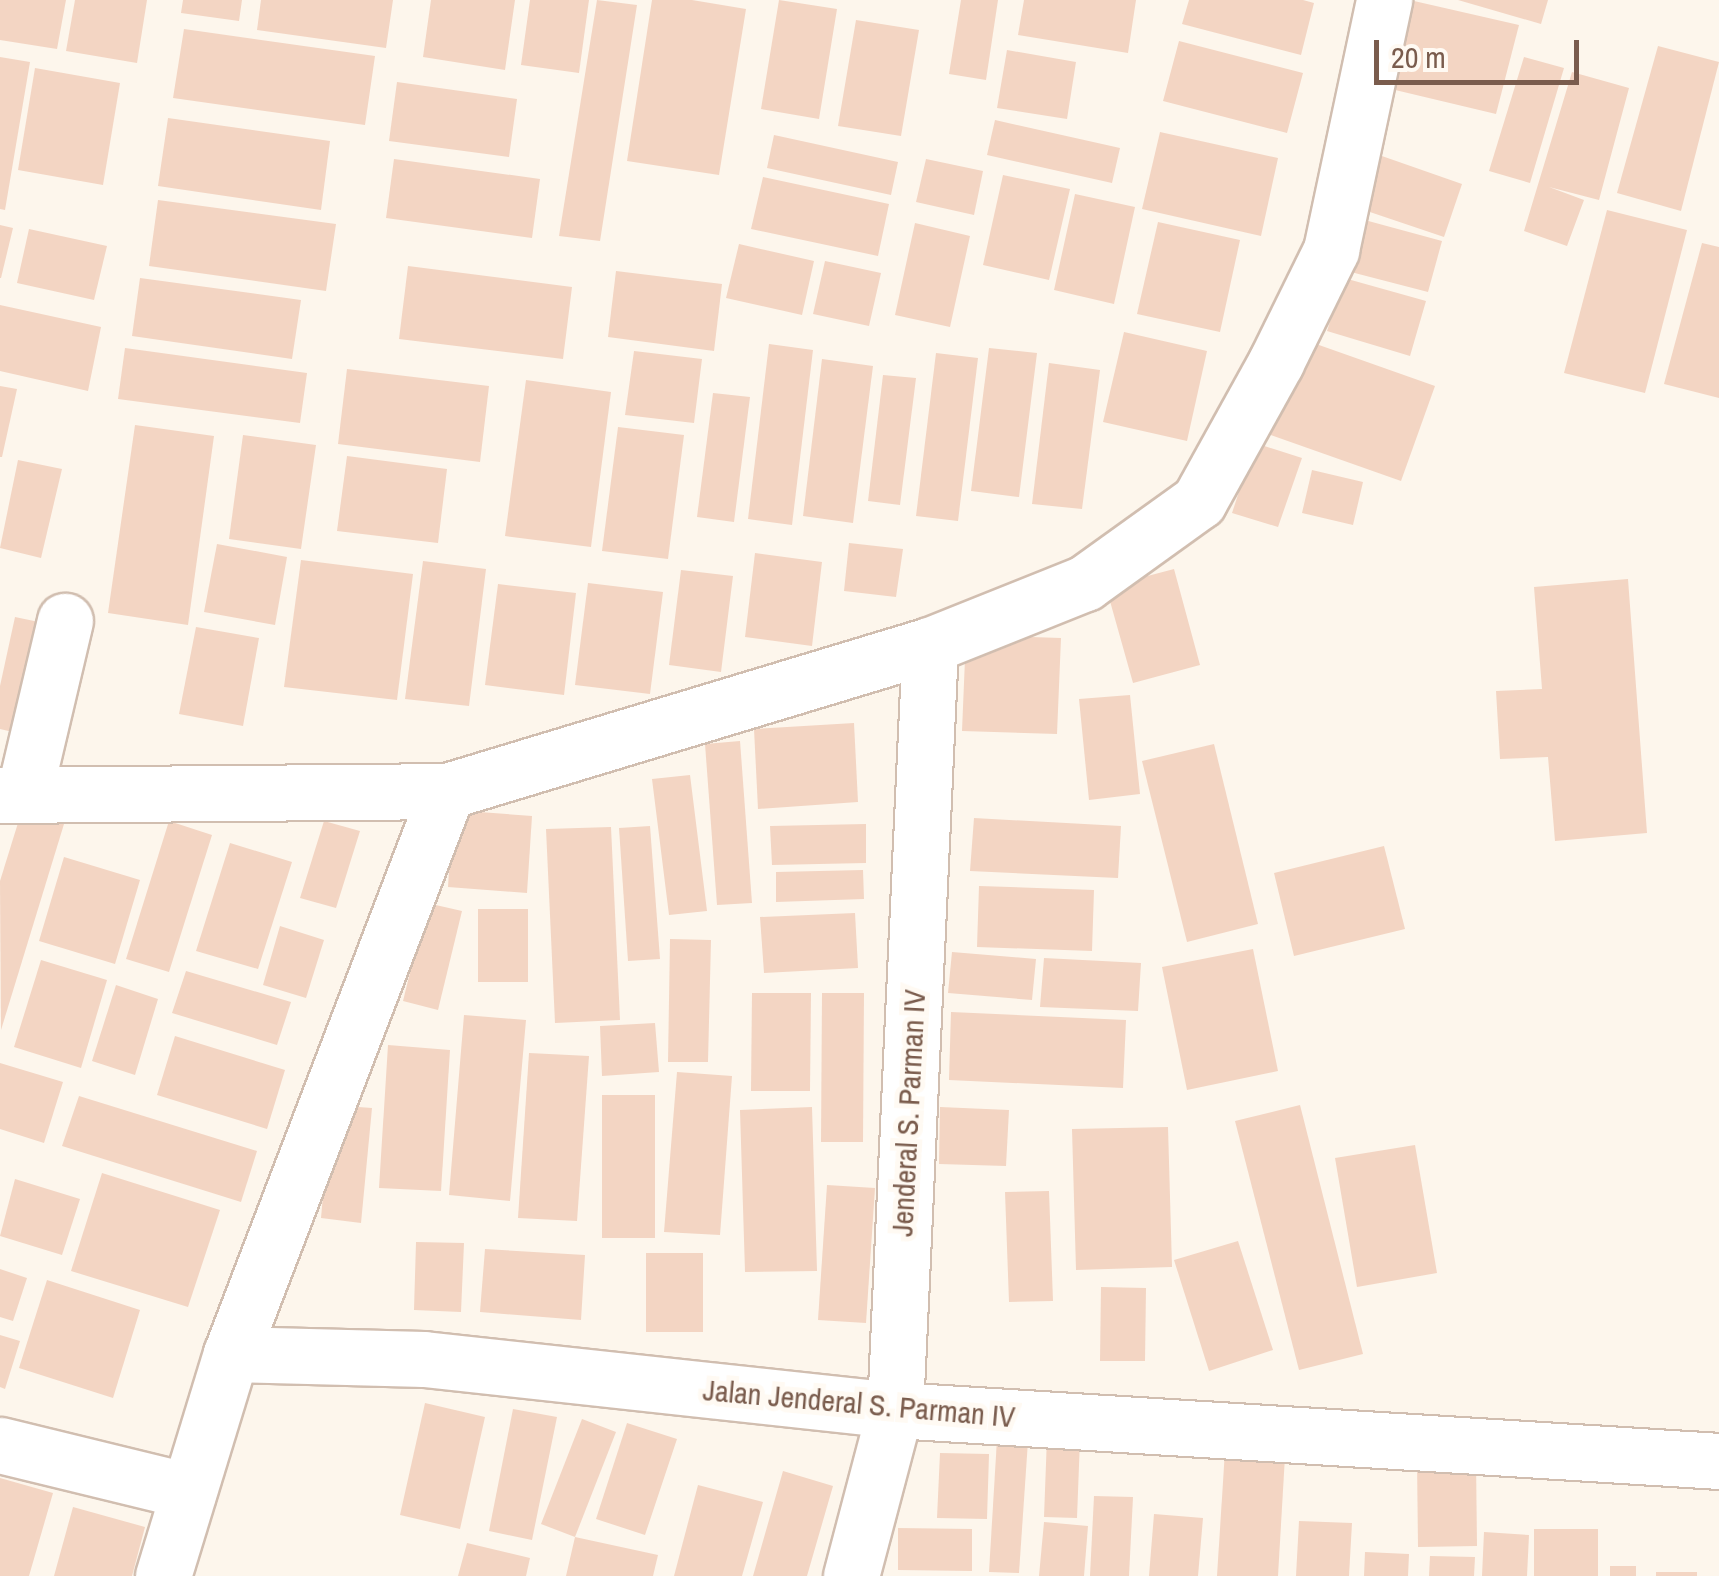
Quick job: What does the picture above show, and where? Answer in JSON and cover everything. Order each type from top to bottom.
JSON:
[{"type":"street","points":[[65,621],[12,795],[446,791],[930,645],[1085,583],[1199,502],[1331,250],[1384,0]]},
{"type":"street","name":"Jenderal S. Parman IV","points":[[851,1576],[894,1410],[930,645]]},
{"type":"street","points":[[163,1576],[231,1354],[446,791]]},
{"type":"street","name":"Jalan Jenderal S. Parman IV","points":[[231,1354],[424,1360],[894,1410],[1719,1462]]},
{"type":"street","points":[[0,1446],[188,1490]]},
{"type":"building","points":[[0,0],[66,0],[57,49],[0,40]]},
{"type":"building","points":[[75,0],[147,0],[137,63],[66,51]]},
{"type":"building","points":[[183,0],[242,0],[239,21],[181,13]]},
{"type":"building","points":[[261,0],[393,0],[386,48],[257,30]]},
{"type":"building","points":[[431,0],[515,0],[505,70],[423,57]]},
{"type":"building","points":[[530,0],[589,0],[579,73],[521,65]]},
{"type":"building","points":[[597,0],[637,5],[600,241],[559,236]]},
{"type":"building","points":[[652,0],[692,0],[746,9],[719,175],[627,161]]},
{"type":"building","points":[[779,0],[837,9],[819,119],[761,109]]},
{"type":"building","points":[[961,0],[998,0],[986,80],[949,74]]},
{"type":"building","points":[[1024,0],[1136,0],[1128,53],[1018,35]]},
{"type":"building","points":[[1189,0],[1314,3],[1301,55],[1182,24]]},
{"type":"building","points":[[1458,0],[1548,0],[1541,24]]},
{"type":"building","points":[[1414,1],[1519,25],[1496,114],[1391,89]]},
{"type":"building","points":[[856,20],[919,30],[901,136],[838,126]]},
{"type":"building","points":[[184,29],[375,56],[365,125],[173,98]]},
{"type":"building","points":[[1179,41],[1303,73],[1287,133],[1163,101]]},
{"type":"building","points":[[1658,46],[1719,62],[1681,211],[1617,193]]},
{"type":"building","points":[[1007,50],[1076,62],[1067,119],[997,108]]},
{"type":"building","points":[[0,57],[30,62],[5,210],[0,209]]},
{"type":"building","points":[[1524,57],[1564,68],[1530,183],[1489,171]]},
{"type":"building","points":[[35,68],[120,83],[103,185],[18,170]]},
{"type":"building","points":[[1572,72],[1629,88],[1599,200],[1549,187],[1584,200],[1567,246],[1524,231]]},
{"type":"building","points":[[397,82],[517,99],[509,157],[389,141]]},
{"type":"building","points":[[168,118],[330,141],[321,210],[158,186]]},
{"type":"building","points":[[995,120],[1120,148],[1112,183],[987,155]]},
{"type":"building","points":[[1160,132],[1278,158],[1261,236],[1142,209]]},
{"type":"building","points":[[774,135],[898,162],[891,195],[767,168]]},
{"type":"building","points":[[1379,155],[1462,184],[1444,237],[1361,209]]},
{"type":"building","points":[[394,159],[540,179],[532,238],[386,218]]},
{"type":"building","points":[[926,159],[983,171],[974,215],[916,202]]},
{"type":"building","points":[[1003,175],[1070,189],[1049,280],[983,265]]},
{"type":"building","points":[[763,177],[889,204],[878,256],[751,229]]},
{"type":"building","points":[[1075,194],[1135,207],[1114,304],[1054,290]]},
{"type":"building","points":[[158,200],[336,224],[326,291],[149,266]]},
{"type":"building","points":[[1607,210],[1687,230],[1645,393],[1564,373]]},
{"type":"building","points":[[1361,219],[1442,241],[1428,292],[1347,271]]},
{"type":"building","points":[[1158,222],[1240,240],[1220,332],[1137,314]]},
{"type":"building","points":[[915,223],[970,236],[950,327],[895,315]]},
{"type":"building","points":[[0,225],[13,228],[1,278],[0,278]]},
{"type":"building","points":[[29,229],[107,246],[94,300],[17,283]]},
{"type":"building","points":[[1702,243],[1719,247],[1719,398],[1664,384]]},
{"type":"building","points":[[739,244],[814,261],[802,315],[726,298]]},
{"type":"building","points":[[825,261],[881,273],[869,326],[813,314]]},
{"type":"building","points":[[408,266],[572,287],[563,359],[399,339]]},
{"type":"building","points":[[616,271],[722,284],[714,351],[608,337]]},
{"type":"building","points":[[140,278],[301,300],[292,359],[132,336]]},
{"type":"building","points":[[1344,278],[1426,301],[1410,356],[1327,331]]},
{"type":"building","points":[[0,305],[101,327],[88,391],[0,371]]},
{"type":"building","points":[[1124,332],[1207,351],[1187,441],[1103,422]]},
{"type":"building","points":[[1302,339],[1435,386],[1401,481],[1268,434]]},
{"type":"building","points":[[769,344],[813,350],[792,525],[748,519]]},
{"type":"building","points":[[125,348],[307,373],[300,423],[118,399]]},
{"type":"building","points":[[989,348],[1037,353],[1019,497],[971,491]]},
{"type":"building","points":[[634,351],[702,359],[694,423],[625,415]]},
{"type":"building","points":[[936,353],[978,358],[958,521],[916,516]]},
{"type":"building","points":[[822,359],[873,366],[853,523],[803,516]]},
{"type":"building","points":[[1049,363],[1100,370],[1082,509],[1032,504]]},
{"type":"building","points":[[347,369],[489,386],[480,462],[338,444]]},
{"type":"building","points":[[883,375],[916,378],[900,505],[868,501]]},
{"type":"building","points":[[526,380],[611,392],[591,547],[505,536]]},
{"type":"building","points":[[0,386],[17,389],[2,457],[0,457]]},
{"type":"building","points":[[713,393],[750,397],[734,522],[697,517]]},
{"type":"building","points":[[135,425],[214,436],[188,625],[108,613]]},
{"type":"building","points":[[618,427],[684,435],[668,559],[602,551]]},
{"type":"building","points":[[243,435],[316,445],[301,549],[229,539]]},
{"type":"building","points":[[1255,443],[1302,458],[1278,527],[1232,513]]},
{"type":"building","points":[[347,456],[447,469],[438,543],[337,531]]},
{"type":"building","points":[[18,460],[62,469],[41,558],[0,548]]},
{"type":"building","points":[[1312,470],[1363,482],[1353,525],[1302,513]]},
{"type":"building","points":[[849,543],[903,549],[896,597],[844,591]]},
{"type":"building","points":[[217,544],[287,557],[275,625],[204,612]]},
{"type":"building","points":[[755,553],[822,562],[812,646],[745,637]]},
{"type":"building","points":[[301,560],[413,574],[397,700],[284,687]]},
{"type":"building","points":[[423,561],[486,569],[469,706],[405,699]]},
{"type":"building","points":[[1174,569],[1200,665],[1133,683],[1106,587]]},
{"type":"building","points":[[681,570],[733,576],[721,672],[669,665]]},
{"type":"building","points":[[1628,579],[1647,833],[1555,841],[1548,757],[1500,759],[1496,691],[1542,689],[1534,587]]},
{"type":"building","points":[[588,583],[663,592],[650,694],[575,685]]},
{"type":"building","points":[[498,584],[576,593],[564,695],[485,685]]},
{"type":"building","points":[[15,617],[58,626],[34,737],[0,729],[0,686]]},
{"type":"building","points":[[196,627],[259,638],[243,726],[179,714]]},
{"type":"building","points":[[966,635],[1061,638],[1057,734],[962,731]]},
{"type":"building","points":[[1130,695],[1140,794],[1089,800],[1079,699]]},
{"type":"building","points":[[854,723],[858,802],[758,809],[754,729]]},
{"type":"building","points":[[740,741],[752,903],[717,905],[705,744]]},
{"type":"building","points":[[1214,744],[1258,924],[1187,942],[1142,761]]},
{"type":"building","points":[[690,775],[707,911],[669,915],[652,779]]},
{"type":"building","points":[[22,810],[64,824],[1,1030],[0,881]]},
{"type":"building","points":[[453,810],[532,816],[527,893],[448,887]]},
{"type":"building","points":[[974,818],[1121,826],[1118,878],[970,871]]},
{"type":"building","points":[[169,821],[212,835],[169,972],[126,959]]},
{"type":"building","points":[[324,821],[360,831],[336,908],[300,898]]},
{"type":"building","points":[[866,824],[866,863],[772,865],[770,826]]},
{"type":"building","points":[[650,826],[660,959],[628,961],[619,828]]},
{"type":"building","points":[[611,827],[620,1020],[555,1023],[546,829]]},
{"type":"building","points":[[230,843],[292,862],[258,969],[196,951]]},
{"type":"building","points":[[1384,846],[1405,929],[1294,956],[1274,873]]},
{"type":"building","points":[[64,857],[140,880],[115,964],[39,941]]},
{"type":"building","points":[[863,870],[864,899],[776,902],[776,872]]},
{"type":"building","points":[[979,886],[1094,890],[1092,951],[977,947]]},
{"type":"building","points":[[427,903],[462,911],[438,1010],[403,1001]]},
{"type":"building","points":[[478,909],[528,909],[528,982],[478,982]]},
{"type":"building","points":[[855,913],[858,968],[764,973],[760,917]]},
{"type":"building","points":[[280,926],[324,940],[306,998],[263,985]]},
{"type":"building","points":[[670,939],[711,940],[708,1062],[668,1062]]},
{"type":"building","points":[[1253,949],[1278,1071],[1187,1090],[1162,967]]},
{"type":"building","points":[[952,952],[1036,959],[1032,1000],[948,993]]},
{"type":"building","points":[[1044,958],[1141,963],[1138,1011],[1040,1007]]},
{"type":"building","points":[[41,960],[107,980],[81,1068],[14,1047]]},
{"type":"building","points":[[186,971],[291,1002],[277,1045],[172,1013]]},
{"type":"building","points":[[116,985],[158,999],[135,1075],[92,1061]]},
{"type":"building","points":[[752,993],[811,993],[810,1091],[751,1091]]},
{"type":"building","points":[[822,993],[864,993],[863,1142],[821,1142]]},
{"type":"building","points":[[951,1012],[1126,1020],[1123,1088],[949,1080]]},
{"type":"building","points":[[464,1015],[526,1020],[510,1201],[449,1195]]},
{"type":"building","points":[[655,1023],[659,1072],[602,1076],[600,1026]]},
{"type":"building","points":[[175,1036],[285,1070],[267,1129],[157,1095]]},
{"type":"building","points":[[388,1045],[450,1050],[441,1191],[379,1188]]},
{"type":"building","points":[[529,1053],[589,1056],[577,1221],[518,1218]]},
{"type":"building","points":[[0,1063],[63,1082],[44,1143],[0,1129]]},
{"type":"building","points":[[677,1072],[732,1076],[720,1235],[664,1232]]},
{"type":"building","points":[[602,1095],[655,1095],[655,1238],[602,1238]]},
{"type":"building","points":[[79,1096],[257,1151],[241,1202],[62,1146]]},
{"type":"building","points":[[331,1105],[372,1108],[361,1223],[321,1218]]},
{"type":"building","points":[[1300,1105],[1363,1354],[1299,1370],[1235,1121]]},
{"type":"building","points":[[812,1107],[817,1271],[745,1272],[740,1110]]},
{"type":"building","points":[[940,1107],[1009,1110],[1006,1166],[939,1164]]},
{"type":"building","points":[[1168,1127],[1172,1267],[1076,1270],[1072,1129]]},
{"type":"building","points":[[1415,1145],[1437,1273],[1357,1287],[1335,1158]]},
{"type":"building","points":[[102,1173],[220,1210],[188,1307],[71,1271]]},
{"type":"building","points":[[15,1179],[80,1199],[62,1255],[0,1236]]},
{"type":"building","points":[[827,1185],[875,1188],[866,1323],[818,1320]]},
{"type":"building","points":[[1049,1191],[1053,1301],[1009,1302],[1005,1192]]},
{"type":"building","points":[[1238,1241],[1273,1350],[1209,1371],[1174,1260]]},
{"type":"building","points":[[416,1242],[464,1243],[461,1312],[414,1310]]},
{"type":"building","points":[[485,1249],[585,1255],[581,1320],[480,1312]]},
{"type":"building","points":[[646,1253],[703,1253],[703,1332],[646,1332]]},
{"type":"building","points":[[0,1269],[27,1278],[13,1321],[0,1317]]},
{"type":"building","points":[[47,1280],[140,1310],[113,1398],[19,1368]]},
{"type":"building","points":[[1101,1287],[1146,1288],[1145,1361],[1100,1361]]},
{"type":"building","points":[[0,1335],[20,1341],[5,1389],[0,1387]]},
{"type":"building","points":[[425,1403],[485,1417],[460,1529],[400,1515]]},
{"type":"building","points":[[513,1409],[557,1417],[532,1540],[489,1531]]},
{"type":"building","points":[[582,1419],[616,1432],[575,1537],[541,1524]]},
{"type":"building","points":[[627,1423],[677,1439],[645,1535],[596,1519]]},
{"type":"building","points":[[1226,1435],[1286,1439],[1278,1576],[1217,1576]]},
{"type":"building","points":[[1047,1437],[1080,1439],[1077,1518],[1044,1517]]},
{"type":"building","points":[[997,1439],[1028,1441],[1019,1573],[989,1572]]},
{"type":"building","points":[[940,1453],[989,1454],[987,1519],[937,1518]]},
{"type":"building","points":[[1476,1459],[1477,1546],[1418,1547],[1417,1460]]},
{"type":"building","points":[[783,1471],[833,1486],[807,1576],[753,1576]]},
{"type":"building","points":[[0,1478],[53,1493],[29,1576],[0,1576]]},
{"type":"building","points":[[698,1485],[763,1502],[742,1576],[674,1576]]},
{"type":"building","points":[[1094,1496],[1133,1497],[1129,1576],[1090,1576]]},
{"type":"building","points":[[73,1507],[145,1527],[132,1576],[54,1576]]},
{"type":"building","points":[[1154,1514],[1203,1518],[1198,1576],[1149,1576]]},
{"type":"building","points":[[1299,1521],[1352,1523],[1349,1576],[1296,1576]]},
{"type":"building","points":[[1044,1522],[1088,1526],[1084,1576],[1039,1576]]},
{"type":"building","points":[[898,1528],[972,1529],[972,1571],[898,1570]]},
{"type":"building","points":[[1534,1529],[1598,1529],[1598,1576],[1534,1576]]},
{"type":"building","points":[[1484,1532],[1529,1535],[1527,1576],[1482,1576]]},
{"type":"building","points":[[575,1537],[658,1555],[653,1576],[566,1576]]},
{"type":"building","points":[[467,1543],[530,1558],[526,1576],[458,1576]]},
{"type":"building","points":[[1365,1552],[1409,1554],[1408,1576],[1364,1576]]},
{"type":"building","points":[[1430,1556],[1475,1557],[1474,1576],[1429,1576]]},
{"type":"building","points":[[1610,1566],[1636,1566],[1636,1576],[1610,1576]]},
{"type":"building","points":[[1656,1572],[1697,1572],[1697,1576],[1656,1576]]}]
